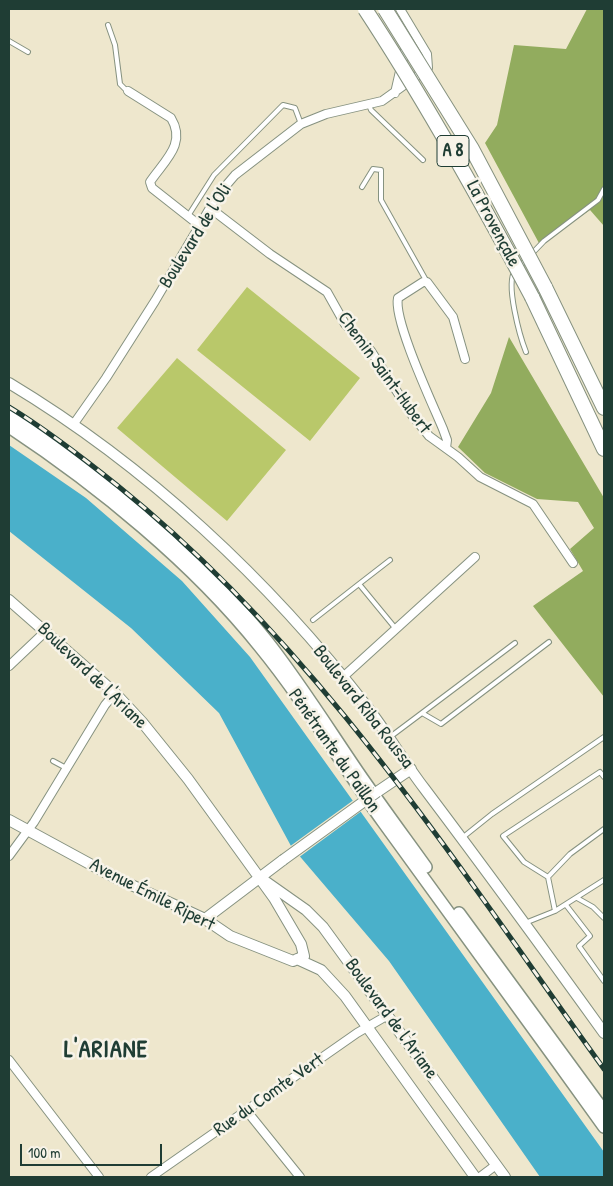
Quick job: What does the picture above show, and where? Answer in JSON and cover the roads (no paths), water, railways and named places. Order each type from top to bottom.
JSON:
[{"type":"highway","name":"La Provençale","points":[[365,9],[436,122],[484,204],[532,297],[604,449]]},
{"type":"highway","name":"La Provençale","points":[[385,9],[472,150],[545,287],[604,408]]},
{"type":"main road","name":"Pénétrante du Paillon","points":[[9,415],[70,457],[130,505],[189,557],[266,640],[294,676],[359,773],[442,890],[604,1111]]},
{"type":"main road","name":"Pénétrante du Paillon","points":[[9,427],[64,465],[124,512],[183,564],[259,646],[352,779],[604,1127]]},
{"type":"street","name":"Boulevard de l'Oli","points":[[73,425],[106,378],[150,309],[210,208],[235,175],[301,124],[326,114],[369,105],[395,93],[428,68],[427,54],[400,9]]},
{"type":"street","name":"Boulevard de l'Oli","points":[[395,93],[406,52],[405,18]]},
{"type":"street","points":[[128,91],[171,118],[175,124],[178,133],[176,144],[150,182],[152,188],[199,225]]},
{"type":"street","name":"Chemin Saint-Hubert","points":[[210,208],[270,254],[327,292],[345,324],[371,351],[412,415],[429,436],[480,477],[532,504],[573,563]]},
{"type":"street","points":[[446,448],[447,440],[406,337],[397,304],[398,298],[423,282],[427,282],[453,316],[465,359]]},
{"type":"street","name":"Boulevard Riba Roussa","points":[[9,383],[73,425],[141,477],[215,539],[325,656],[390,737],[411,769],[604,1033]]},
{"type":"street","points":[[341,675],[475,557]]},
{"type":"street","name":"Boulevard de l'Ariane","points":[[9,600],[115,694],[142,722],[188,779],[259,878],[302,944],[304,956],[297,960]]},
{"type":"street","points":[[9,666],[46,631]]},
{"type":"street","points":[[9,856],[28,831],[68,769],[105,705],[115,694]]},
{"type":"street","points":[[205,919],[283,860],[411,769]]},
{"type":"street","name":"Avenue Émile Ripert","points":[[9,820],[112,876],[205,919],[230,936],[293,961],[297,960]]},
{"type":"street","name":"Boulevard de l'Ariane","points":[[259,878],[280,891],[323,927],[505,1177]]},
{"type":"street","name":"Boulevard de l'Ariane","points":[[297,960],[321,970],[332,981],[475,1177]]},
{"type":"street","name":"Rue du Comte Vert","points":[[151,1177],[367,1027],[388,1015]]},
{"type":"street","points":[[9,1060],[99,1177]]},
{"type":"street","points":[[246,1110],[300,1177]]},
{"type":"street","points":[[480,1177],[496,1165]]},
{"type":"lane","points":[[108,25],[115,45],[120,84],[128,91]]},
{"type":"lane","points":[[9,40],[28,52]]},
{"type":"lane","points":[[188,216],[214,176],[283,105],[295,108],[301,124]]},
{"type":"lane","points":[[369,105],[371,110],[423,160]]},
{"type":"lane","points":[[362,187],[373,169],[381,170],[381,200],[427,282]]},
{"type":"lane","points":[[526,352],[519,332],[510,283],[512,275],[544,241],[598,200],[604,189]]},
{"type":"lane","points":[[312,620],[390,560]]},
{"type":"lane","points":[[359,584],[396,628]]},
{"type":"lane","points":[[422,713],[441,724],[548,642]]},
{"type":"lane","points":[[390,737],[514,643]]},
{"type":"lane","points":[[462,838],[492,814],[604,737]]},
{"type":"lane","points":[[53,761],[68,769]]},
{"type":"lane","points":[[556,911],[548,877],[524,862],[503,836],[600,772],[604,777]]},
{"type":"lane","points":[[548,877],[570,854],[604,829]]},
{"type":"lane","points":[[525,923],[556,911],[604,880]]},
{"type":"lane","points":[[577,898],[593,907],[604,918]]},
{"type":"lane","points":[[566,904],[590,936],[580,946],[604,981]]},
{"type":"water","points":[[9,445],[86,498],[182,581],[250,657],[604,1152],[604,1177],[540,1177],[389,961],[291,846],[219,713],[131,628],[9,531]]},
{"type":"railway","points":[[9,407],[65,445],[118,486],[190,549],[257,616],[320,687],[380,761],[438,837],[604,1069]]},
{"type":"district","name":"L'ARIANE","points":[[106,1051]]}]
